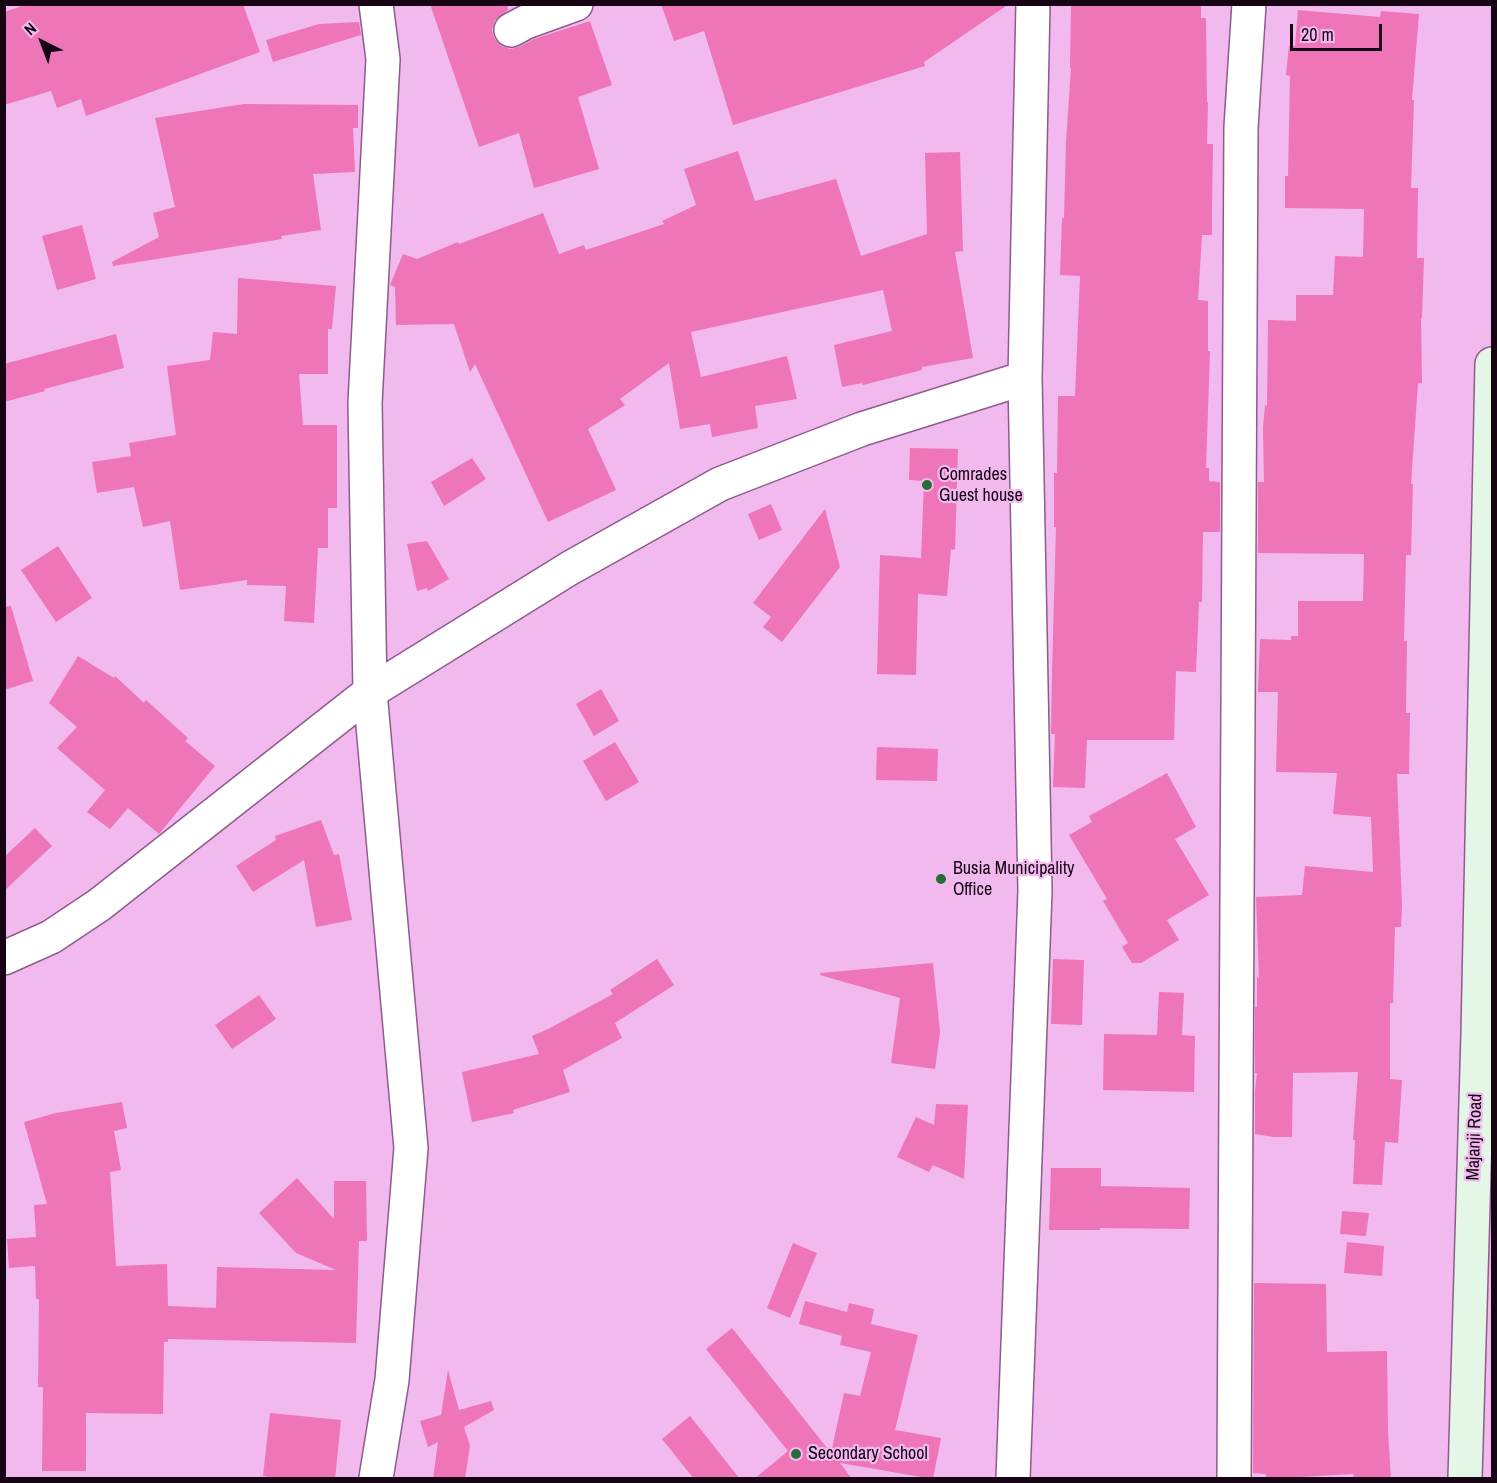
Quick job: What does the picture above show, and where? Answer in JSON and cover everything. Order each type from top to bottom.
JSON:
[{"type":"main road","name":"Majanji Road","points":[[1465,1479],[1485,1034],[1492,364]]},
{"type":"street","points":[[376,4],[383,59],[365,403],[370,692],[411,1148],[392,1380],[376,1479]]},
{"type":"street","points":[[511,30],[526,22],[576,4]]},
{"type":"street","points":[[1013,1479],[1035,891],[1025,378],[1033,4]]},
{"type":"street","points":[[1234,1479],[1241,139],[1249,4]]},
{"type":"street","points":[[4,958],[51,937],[99,905],[370,692],[570,568],[720,484],[862,429],[1025,378]]},
{"type":"building","points":[[28,4],[243,4],[260,52],[86,116],[81,99],[57,108],[51,91],[4,105],[4,12]]},
{"type":"building","points":[[430,4],[507,4],[508,10],[495,20],[492,30],[494,38],[501,46],[510,49],[590,21],[612,85],[578,97],[599,169],[534,188],[519,133],[479,147]]},
{"type":"building","points":[[661,4],[1009,4],[924,62],[925,66],[733,125],[704,31],[674,41]]},
{"type":"building","points":[[1137,4],[1201,4],[1201,18],[1206,18],[1207,144],[1213,144],[1212,235],[1202,235],[1198,300],[1208,301],[1208,351],[1210,351],[1206,468],[1209,468],[1209,481],[1220,482],[1220,532],[1203,532],[1202,602],[1199,602],[1196,672],[1176,671],[1174,740],[1087,740],[1085,788],[1053,787],[1055,734],[1051,734],[1056,527],[1054,527],[1054,473],[1057,473],[1058,396],[1075,396],[1080,276],[1060,275],[1071,68],[1071,5],[1137,6]]},
{"type":"building","points":[[1298,10],[1380,17],[1381,11],[1419,14],[1412,100],[1414,100],[1411,188],[1418,188],[1417,258],[1424,258],[1421,318],[1422,383],[1418,383],[1411,484],[1413,484],[1411,555],[1406,555],[1404,641],[1407,641],[1406,713],[1410,713],[1409,774],[1397,774],[1402,906],[1401,927],[1395,927],[1393,1003],[1390,1003],[1390,1079],[1402,1080],[1398,1143],[1385,1142],[1382,1185],[1353,1184],[1355,1140],[1353,1140],[1358,1072],[1293,1073],[1292,1137],[1255,1134],[1257,976],[1259,979],[1256,897],[1302,895],[1305,866],[1373,872],[1371,817],[1333,814],[1337,773],[1276,772],[1278,692],[1258,692],[1260,639],[1291,640],[1291,636],[1298,636],[1298,601],[1363,601],[1364,554],[1258,553],[1258,482],[1264,482],[1263,428],[1265,405],[1267,406],[1268,320],[1296,321],[1296,295],[1333,295],[1335,256],[1363,257],[1364,209],[1285,208],[1290,76],[1286,75],[1289,46],[1295,46]]},
{"type":"building","points":[[359,22],[361,35],[273,62],[266,40],[319,24]]},
{"type":"building","points":[[244,104],[358,105],[358,128],[353,128],[355,172],[313,174],[321,230],[281,236],[282,239],[113,266],[112,262],[159,237],[153,213],[175,207],[155,118]]},
{"type":"building","points":[[738,151],[755,201],[836,179],[861,256],[927,234],[925,153],[960,152],[963,251],[955,252],[973,358],[922,367],[922,370],[863,385],[862,383],[842,387],[834,345],[892,331],[883,290],[691,332],[701,377],[787,356],[797,399],[755,406],[758,428],[712,437],[710,424],[680,429],[669,363],[620,399],[625,405],[588,429],[616,490],[548,522],[475,364],[470,372],[454,324],[396,325],[395,287],[390,285],[403,254],[417,259],[458,242],[459,244],[543,213],[559,254],[584,245],[586,250],[664,224],[662,221],[696,205],[684,169]]},
{"type":"building","points":[[82,225],[96,279],[57,290],[42,236]]},
{"type":"building","points":[[238,278],[336,286],[332,329],[328,329],[328,374],[299,374],[303,425],[337,425],[337,508],[328,508],[328,548],[318,548],[314,623],[284,621],[286,586],[247,585],[247,580],[180,590],[170,521],[143,527],[134,487],[97,493],[92,462],[131,456],[129,443],[176,435],[167,366],[210,360],[213,332],[237,334]]},
{"type":"building","points":[[116,334],[124,368],[4,402],[4,364]]},
{"type":"building","points":[[910,448],[958,449],[955,550],[951,549],[947,596],[918,594],[916,675],[877,674],[880,555],[921,558],[924,481],[909,480]]},
{"type":"building","points":[[472,458],[486,479],[444,506],[431,482]]},
{"type":"building","points":[[771,504],[782,530],[759,540],[748,514]]},
{"type":"building","points":[[825,509],[840,567],[782,642],[763,627],[771,617],[753,603]]},
{"type":"building","points":[[427,541],[449,579],[428,591],[427,588],[417,591],[407,544]]},
{"type":"building","points":[[58,546],[92,598],[56,622],[21,570]]},
{"type":"building","points":[[11,606],[33,681],[4,690],[4,607]]},
{"type":"building","points":[[78,656],[114,678],[115,676],[144,703],[146,700],[188,738],[185,741],[215,766],[159,834],[128,808],[110,829],[87,812],[105,790],[57,748],[77,727],[49,703]]},
{"type":"building","points":[[601,689],[619,721],[594,736],[576,704]]},
{"type":"building","points":[[615,742],[639,782],[606,801],[583,761]]},
{"type":"building","points":[[877,747],[938,749],[937,781],[876,780]]},
{"type":"building","points":[[1167,773],[1196,827],[1175,839],[1209,895],[1167,920],[1179,940],[1141,963],[1132,963],[1122,947],[1128,943],[1103,901],[1107,899],[1069,835],[1092,822],[1089,816]]},
{"type":"building","points":[[321,820],[334,855],[339,854],[352,920],[316,927],[304,860],[253,892],[236,866],[276,840],[275,836]]},
{"type":"building","points":[[35,828],[52,846],[4,891],[4,857]]},
{"type":"building","points":[[657,959],[674,985],[615,1023],[622,1038],[563,1070],[570,1092],[513,1110],[514,1113],[472,1122],[462,1072],[539,1054],[532,1036],[613,994],[610,990]]},
{"type":"building","points":[[1053,959],[1084,960],[1082,1025],[1051,1024]]},
{"type":"building","points":[[933,963],[940,1032],[935,1069],[891,1063],[900,998],[820,975],[820,973]]},
{"type":"building","points":[[1159,992],[1184,993],[1182,1035],[1195,1036],[1194,1092],[1103,1090],[1104,1034],[1157,1035]]},
{"type":"building","points":[[259,995],[276,1019],[232,1049],[215,1025]]},
{"type":"building","points":[[122,1102],[127,1128],[114,1131],[121,1170],[110,1172],[116,1266],[167,1264],[168,1306],[216,1308],[217,1267],[336,1270],[296,1253],[259,1213],[297,1178],[334,1219],[334,1181],[366,1181],[367,1241],[359,1241],[356,1343],[168,1339],[168,1342],[164,1342],[163,1414],[86,1413],[86,1471],[42,1471],[43,1387],[38,1387],[39,1299],[36,1299],[35,1266],[9,1268],[7,1239],[36,1237],[34,1205],[47,1204],[24,1122],[56,1113]]},
{"type":"building","points":[[936,1104],[968,1105],[964,1179],[933,1165],[929,1172],[897,1157],[916,1117],[934,1125]]},
{"type":"building","points":[[1051,1168],[1101,1168],[1101,1186],[1190,1188],[1189,1229],[1049,1230]]},
{"type":"building","points":[[1342,1211],[1369,1213],[1366,1236],[1340,1234]]},
{"type":"building","points":[[1347,1242],[1384,1246],[1382,1276],[1344,1273]]},
{"type":"building","points":[[793,1243],[817,1253],[790,1318],[767,1308]]},
{"type":"building","points":[[1254,1283],[1326,1284],[1327,1352],[1387,1351],[1391,1479],[1354,1479],[1353,1474],[1266,1479],[1266,1474],[1253,1473]]},
{"type":"building","points":[[805,1301],[847,1312],[849,1303],[874,1309],[871,1324],[918,1335],[895,1430],[941,1438],[933,1479],[840,1463],[852,1479],[754,1479],[788,1451],[706,1349],[732,1328],[831,1453],[844,1393],[860,1396],[871,1352],[840,1345],[842,1336],[799,1324]]},
{"type":"building","points":[[448,1370],[459,1410],[491,1401],[494,1410],[464,1427],[470,1446],[465,1479],[433,1479],[438,1442],[428,1447],[420,1421],[441,1415]]},
{"type":"building","points":[[270,1413],[341,1420],[335,1479],[281,1479],[263,1476]]},
{"type":"building","points":[[690,1416],[740,1479],[694,1479],[662,1439]]},
{"type":"place","name":"Comrades Guest house","points":[[927,485]]},
{"type":"place","name":"Busia Municipality Office","points":[[941,879]]},
{"type":"place","name":"Secondary School","points":[[796,1454]]}]
